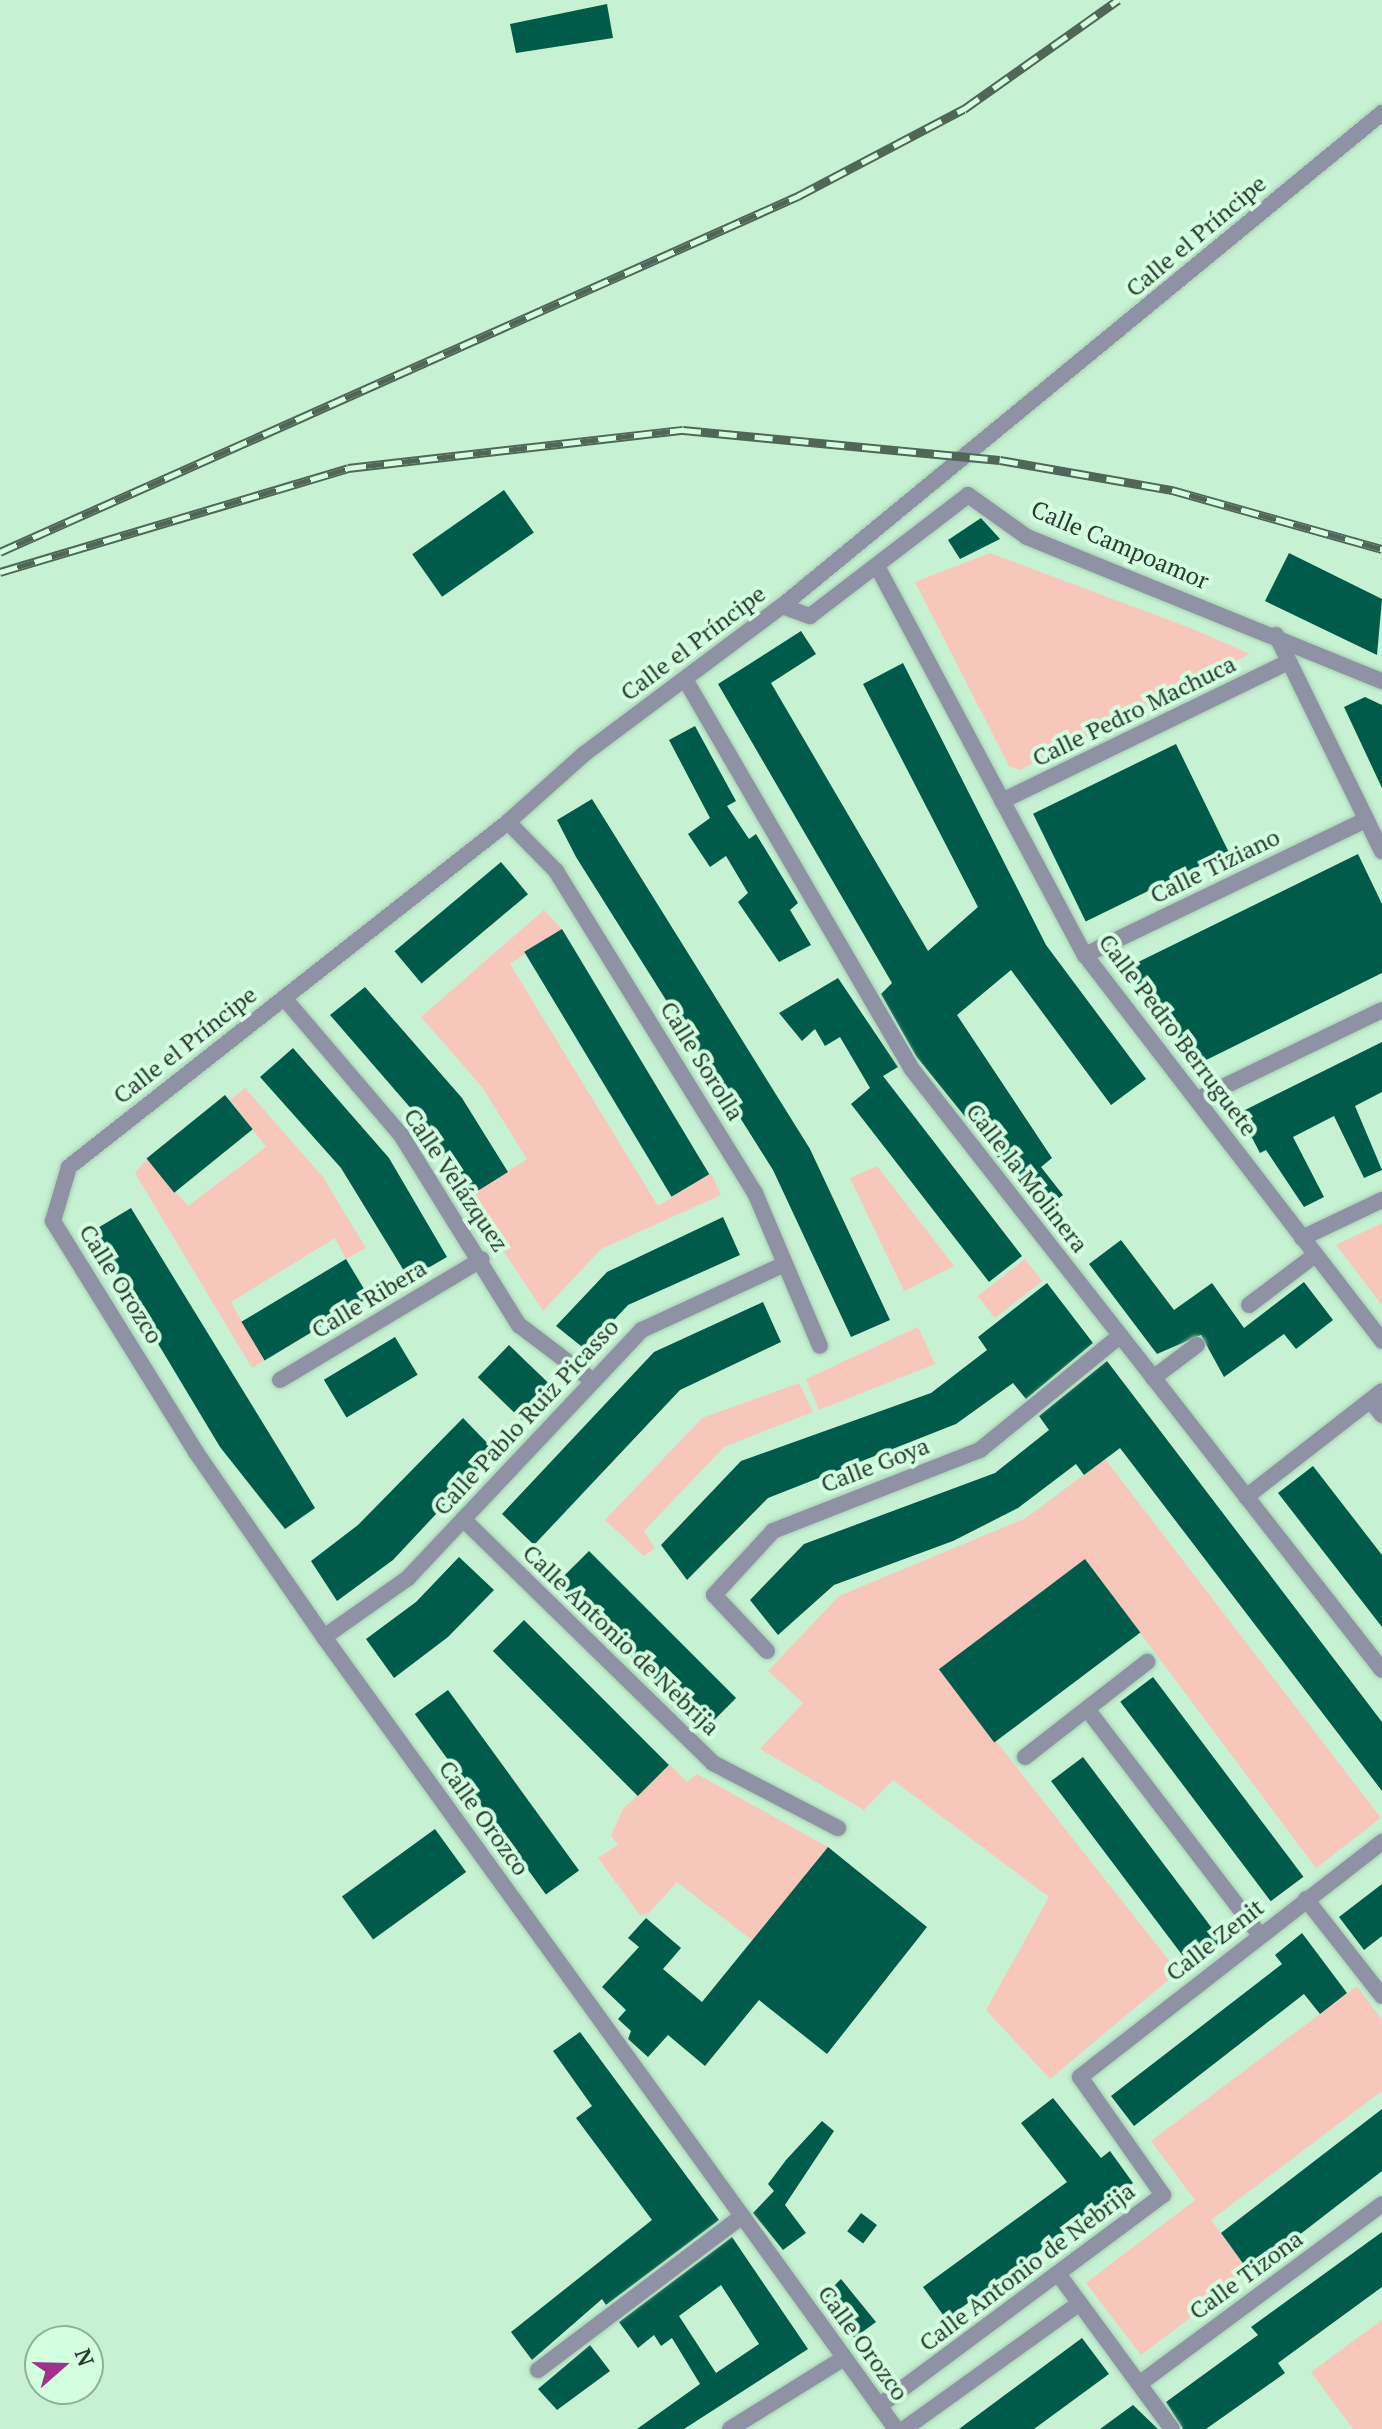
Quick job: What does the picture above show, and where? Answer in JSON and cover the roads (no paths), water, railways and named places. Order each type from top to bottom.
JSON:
[{"type":"street","name":"Calle el Príncipe","points":[[53,1221],[69,1167],[508,822],[584,754],[686,681],[782,606],[1382,113]]},
{"type":"street","name":"Calle Campoamor","points":[[782,606],[810,616],[878,568],[968,495],[1027,537],[1276,635],[1382,681]]},
{"type":"street","name":"Calle Pedro Berruguete","points":[[878,568],[1085,955],[1382,1341]]},
{"type":"street","points":[[1276,635],[1286,663],[1382,851]]},
{"type":"street","name":"Calle Pedro Machuca","points":[[1002,801],[1286,663]]},
{"type":"street","name":"Calle la Molinera","points":[[686,681],[911,1068],[1382,1670]]},
{"type":"street","name":"Calle Tiziano","points":[[1085,955],[1366,820]]},
{"type":"street","name":"Calle Sorolla","points":[[508,822],[556,871],[755,1193],[820,1346]]},
{"type":"street","name":"Calle Velázquez","points":[[284,998],[401,1135],[482,1259],[519,1325],[593,1381]]},
{"type":"street","points":[[1198,1099],[1382,1010]]},
{"type":"street","points":[[1302,1238],[1382,1200]]},
{"type":"street","name":"Calle Orozco","points":[[53,1221],[196,1452],[324,1637],[896,2429]]},
{"type":"street","points":[[1249,1305],[1315,1255]]},
{"type":"street","name":"Calle Ribera","points":[[280,1380],[482,1259]]},
{"type":"street","name":"Calle Pablo Ruiz Picasso","points":[[324,1637],[408,1578],[642,1330],[785,1264]]},
{"type":"street","name":"Calle Goya","points":[[767,1651],[714,1595],[773,1531],[980,1450],[1120,1336]]},
{"type":"street","points":[[1153,1378],[1197,1345]]},
{"type":"street","points":[[1246,1497],[1376,1396],[1382,1415]]},
{"type":"street","name":"Calle Antonio de Nebrija","points":[[463,1519],[704,1756],[838,1828]]},
{"type":"street","points":[[1025,1757],[1147,1662]]},
{"type":"street","points":[[1087,1709],[1260,1935]]},
{"type":"street","name":"Calle Zenit","points":[[1080,2077],[1382,1842]]},
{"type":"street","points":[[1306,1899],[1382,1996]]},
{"type":"street","name":"Calle Antonio de Nebrija","points":[[879,2406],[1163,2195],[1080,2077]]},
{"type":"street","name":"Calle Tizona","points":[[1139,2384],[1382,2204]]},
{"type":"street","points":[[538,2370],[742,2216]]},
{"type":"street","points":[[1059,2275],[1172,2429]]},
{"type":"street","points":[[904,2429],[1080,2303]]},
{"type":"street","points":[[730,2429],[844,2358]]},
{"type":"railway","points":[[0,552],[798,196],[964,109],[1118,0]]},
{"type":"railway","points":[[0,572],[348,468],[683,430],[1000,460],[1172,490],[1382,549]]}]
